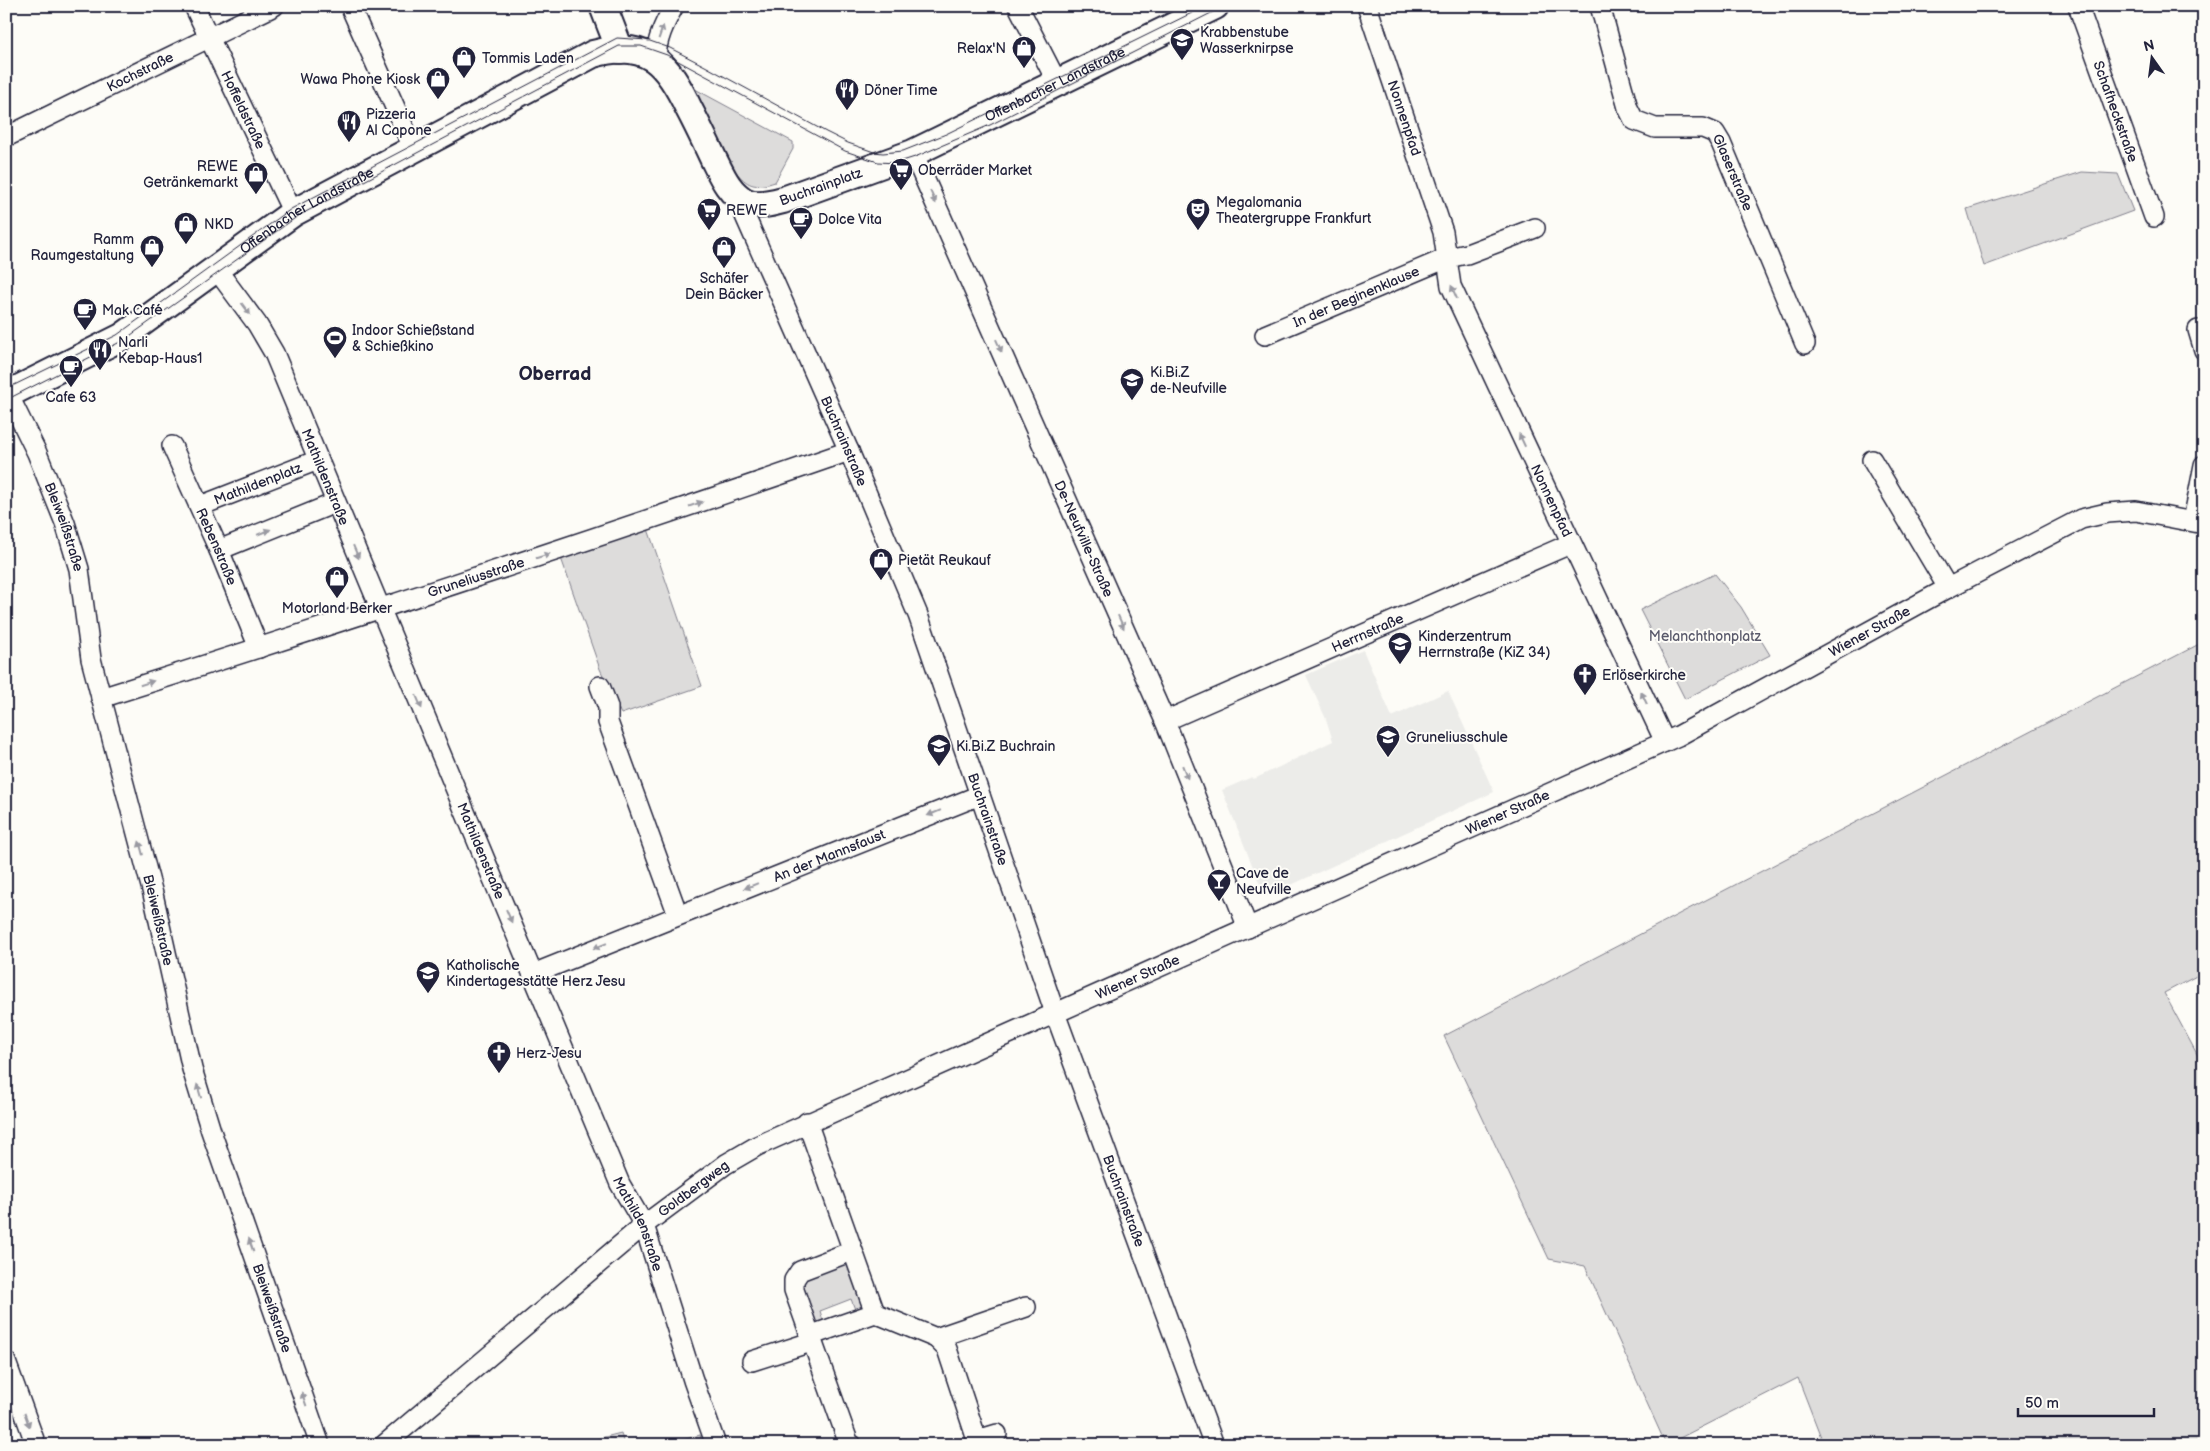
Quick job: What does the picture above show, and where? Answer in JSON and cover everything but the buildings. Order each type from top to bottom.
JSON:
[{"type":"main road","points":[[603,6],[620,50],[641,52],[656,60],[670,72],[724,182],[736,195],[747,203]]},
{"type":"main road","name":"Offenbacher Landstraße","points":[[903,157],[1058,84],[1215,6]]},
{"type":"main road","name":"Offenbacher Landstraße","points":[[7,393],[122,337],[217,270],[293,213],[584,58],[600,52],[620,50]]},
{"type":"main road","name":"Buchrainplatz","points":[[747,203],[764,204],[783,200],[903,157]]},
{"type":"street","name":"Hoffeldstraße","points":[[194,6],[293,213]]},
{"type":"street","name":"Kochstraße","points":[[6,137],[274,6]]},
{"type":"street","points":[[350,6],[414,150]]},
{"type":"street","points":[[656,60],[662,27],[674,6]]},
{"type":"street","points":[[1018,6],[1058,84]]},
{"type":"street","name":"Nonnenpfad","points":[[1367,6],[1443,232],[1451,286],[1664,742]]},
{"type":"street","name":"Glaserstraße","points":[[1600,6],[1628,108],[1634,120],[1655,128],[1703,128],[1715,133],[1721,142],[1805,344]]},
{"type":"street","name":"Schafheckstraße","points":[[2078,6],[2154,217]]},
{"type":"street","name":"De-Neufville-Straße","points":[[903,157],[1165,721],[1248,928]]},
{"type":"street","name":"Buchrainstraße","points":[[747,203],[745,216],[849,451],[918,615],[1055,1013],[1214,1445]]},
{"type":"street","points":[[1447,258],[1467,254],[1535,228]]},
{"type":"street","name":"In der Beginenklause","points":[[1265,335],[1447,258]]},
{"type":"street","name":"Mathildenstraße","points":[[217,270],[257,324],[274,353],[335,504],[620,1184],[644,1225],[693,1380],[716,1445]]},
{"type":"street","points":[[2198,330],[2204,350]]},
{"type":"street","name":"Bleiweißstraße","points":[[7,393],[37,453],[65,524],[79,570],[91,659],[153,894],[192,1069],[214,1140],[320,1445]]},
{"type":"street","name":"Rebenstraße","points":[[172,446],[219,550],[259,648]]},
{"type":"street","name":"Gruneliusstraße","points":[[101,698],[380,610],[603,536],[849,451]]},
{"type":"street","name":"Mathildenplatz","points":[[200,506],[318,460]]},
{"type":"street","points":[[1872,460],[1948,588]]},
{"type":"street","name":"Wiener Straße","points":[[1055,1013],[1664,742],[1781,681],[1948,588],[2075,523],[2107,512],[2136,512],[2199,522],[2204,465]]},
{"type":"street","points":[[219,550],[335,504]]},
{"type":"street","name":"Herrnstraße","points":[[1165,721],[1570,544]]},
{"type":"street","points":[[600,686],[608,707],[608,722],[678,915]]},
{"type":"street","name":"An der Mannsfaust","points":[[533,974],[980,795]]},
{"type":"street","name":"Goldbergweg","points":[[384,1445],[644,1225],[740,1155],[807,1122],[1055,1013]]},
{"type":"street","points":[[807,1122],[875,1313]]},
{"type":"street","points":[[852,1251],[800,1271],[794,1280],[794,1290],[810,1339],[849,1444],[852,1445]]},
{"type":"street","points":[[936,1338],[1026,1307]]},
{"type":"street","points":[[752,1361],[875,1313],[936,1338],[947,1349],[970,1442],[997,1434]]},
{"type":"street","points":[[6,1362],[36,1445]]},
{"type":"shaded area","name":"Gruneliusschule","points":[[1363,650],[1392,717],[1448,691],[1494,792],[1267,896],[1261,887],[1222,790],[1252,777],[1254,779],[1333,741],[1326,719],[1306,675]]},
{"type":"green space","points":[[695,89],[793,142],[793,149],[775,182],[752,185],[743,180],[734,170],[694,93]]},
{"type":"green space","points":[[2082,172],[2118,174],[2133,211],[1984,266],[1967,209]]},
{"type":"green space","points":[[648,529],[702,686],[621,714],[600,669],[561,558]]},
{"type":"green space","name":"Melanchthonplatz","points":[[1715,574],[1741,607],[1770,655],[1685,699],[1640,610]]},
{"type":"green space","points":[[2203,642],[2204,972],[2164,993],[2204,1067],[2204,1445],[1824,1445],[1798,1378],[1666,1445],[1585,1266],[1549,1259],[1444,1036]]},
{"type":"green space","points":[[843,1264],[851,1268],[863,1304],[856,1312],[851,1299],[820,1311],[824,1324],[815,1323],[801,1289],[803,1279]]},
{"type":"green space","points":[[621,1433],[624,1445],[599,1445],[597,1439]]},
{"type":"green space","points":[[700,1435],[703,1445],[665,1445]]},
{"type":"tram line","points":[[6,389],[117,335],[291,209],[617,38],[647,40],[670,48],[848,143],[874,152],[883,153],[903,151],[946,134],[1206,6]]},
{"type":"tram line","points":[[6,400],[124,340],[298,216],[619,46],[641,46],[667,55],[845,151],[878,162],[896,163],[915,157],[990,125],[1225,6]]},
{"type":"place","name":"Krabbenstube Wasserknirpse","points":[[1182,61]]},
{"type":"place","name":"Relax'N","points":[[1024,69]]},
{"type":"place","name":"Tommis Laden","points":[[464,79]]},
{"type":"place","name":"Wawa Phone Kiosk","points":[[438,100]]},
{"type":"place","name":"Döner Time","points":[[847,111]]},
{"type":"place","name":"Pizzeria Al Capone","points":[[349,143]]},
{"type":"place","name":"Oberräder Market","points":[[901,191]]},
{"type":"place","name":"REWE Getränkemarkt","points":[[256,195]]},
{"type":"place","name":"REWE","points":[[709,231]]},
{"type":"place","name":"Megalomania Theatergruppe Frankfurt","points":[[1198,231]]},
{"type":"place","name":"Dolce Vita","points":[[801,240]]},
{"type":"place","name":"NKD","points":[[186,245]]},
{"type":"place","name":"Ramm Raumgestaltung","points":[[152,268]]},
{"type":"place","name":"Schäfer Dein Bäcker","points":[[724,269]]},
{"type":"place","name":"Mak Café","points":[[85,331]]},
{"type":"place","name":"Indoor Schießstand & Schießkino","points":[[335,359]]},
{"type":"place","name":"Narli Kebap-Haus1","points":[[100,371]]},
{"type":"place","name":"Cafe 63","points":[[71,388]]},
{"type":"place","name":"Ki.Bi.Z de-Neufville","points":[[1132,401]]},
{"type":"place","name":"Pietät Reukauf","points":[[881,581]]},
{"type":"place","name":"Motorland Berker","points":[[337,599]]},
{"type":"place","name":"Kinderzentrum Herrnstraße (KiZ 34)","points":[[1400,665]]},
{"type":"place","name":"Erlöserkirche","points":[[1585,696]]},
{"type":"place","name":"Gruneliusschule","points":[[1388,758]]},
{"type":"place","name":"Ki.Bi.Z Buchrain","points":[[939,767]]},
{"type":"place","name":"Cave de Neufville","points":[[1219,902]]},
{"type":"place","name":"Katholische Kindertagesstätte Herz Jesu","points":[[428,994]]},
{"type":"place","name":"Herz-Jesu","points":[[499,1074]]},
{"type":"district","name":"Oberrad","points":[[555,373]]}]
